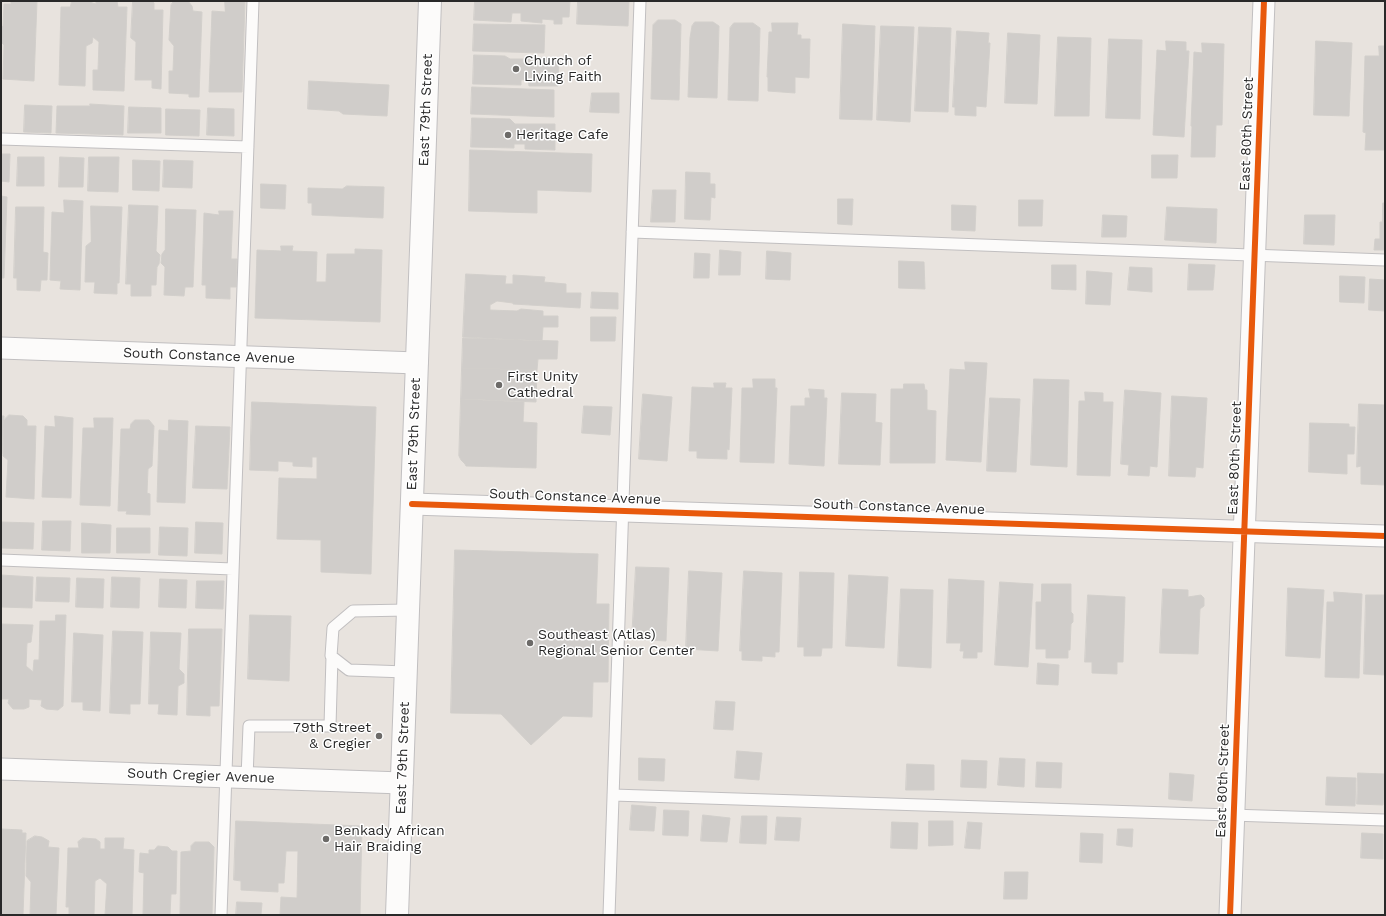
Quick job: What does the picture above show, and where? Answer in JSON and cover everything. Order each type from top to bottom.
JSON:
[{"type":"main road","name":"East 79th Street","points":[[397,915],[430,1]]},
{"type":"street","name":"East 80th Street","points":[[1230,915],[1264,1]]},
{"type":"street","name":"South Constance Avenue","points":[[1,348],[417,363]]},
{"type":"street","name":"South Constance Avenue","points":[[412,504],[1245,530],[1385,536]]},
{"type":"street","name":"South Cregier Avenue","points":[[1,769],[402,783]]},
{"type":"lane","points":[[221,915],[253,1]]},
{"type":"lane","points":[[609,915],[640,1]]},
{"type":"lane","points":[[1,139],[248,147]]},
{"type":"lane","points":[[632,232],[1385,260]]},
{"type":"lane","points":[[1,560],[233,568]]},
{"type":"lane","points":[[247,778],[250,726],[330,726],[333,628],[353,611],[408,610]]},
{"type":"lane","points":[[332,657],[349,670],[406,672]]},
{"type":"lane","points":[[613,795],[1385,820]]},
{"type":"building","points":[[11,1],[37,1],[34,81],[3,79],[4,45],[1,42],[1,28],[3,26],[4,4],[11,4]]},
{"type":"building","points":[[72,1],[91,1],[92,3],[96,4],[96,1],[117,1],[118,7],[127,7],[124,91],[93,90],[93,70],[98,70],[99,42],[93,37],[92,43],[86,46],[85,86],[59,85],[61,7],[70,7]]},
{"type":"building","points":[[133,1],[152,1],[154,3],[154,10],[163,10],[161,89],[152,88],[152,80],[135,80],[136,42],[131,38]]},
{"type":"building","points":[[174,1],[188,1],[192,6],[193,11],[202,12],[199,97],[189,97],[189,94],[169,93],[169,71],[173,71],[174,46],[169,40],[171,5]]},
{"type":"building","points":[[225,1],[245,1],[242,92],[209,92],[212,11],[225,12]]},
{"type":"building","points":[[475,1],[570,1],[569,17],[562,17],[562,24],[554,24],[554,20],[542,19],[542,23],[521,21],[521,13],[512,13],[511,22],[474,20]]},
{"type":"building","points":[[578,1],[629,1],[628,26],[577,24]]},
{"type":"building","points":[[658,20],[675,20],[681,24],[679,100],[651,99],[653,25]]},
{"type":"building","points":[[695,22],[713,22],[719,26],[717,98],[688,97],[690,38],[692,26]]},
{"type":"building","points":[[734,23],[753,23],[760,28],[758,101],[728,100],[730,28]]},
{"type":"building","points":[[772,23],[798,23],[797,35],[801,35],[801,39],[810,39],[809,78],[795,77],[795,93],[768,91],[767,77],[769,32],[772,32]]},
{"type":"building","points":[[474,24],[545,25],[544,53],[473,51]]},
{"type":"building","points":[[843,24],[875,26],[872,120],[840,119]]},
{"type":"building","points":[[881,26],[914,27],[910,122],[877,120]]},
{"type":"building","points":[[919,27],[951,28],[948,112],[915,111]]},
{"type":"building","points":[[957,31],[989,33],[988,43],[990,43],[986,107],[976,106],[976,116],[955,115],[955,107],[953,107]]},
{"type":"building","points":[[1008,33],[1040,35],[1037,104],[1005,103]]},
{"type":"building","points":[[1058,37],[1091,38],[1089,116],[1055,116]]},
{"type":"building","points":[[1109,39],[1142,40],[1140,119],[1106,118]]},
{"type":"building","points":[[1166,41],[1186,42],[1186,51],[1189,51],[1184,137],[1153,135],[1157,50],[1166,51]]},
{"type":"building","points":[[1316,41],[1352,43],[1349,116],[1314,115]]},
{"type":"building","points":[[1202,43],[1224,44],[1222,125],[1216,125],[1215,157],[1191,157],[1194,52],[1202,53]]},
{"type":"building","points":[[1379,46],[1385,46],[1385,150],[1365,150],[1366,133],[1363,132],[1365,56],[1379,56]]},
{"type":"building","name":"Church of Living Faith","points":[[474,55],[505,56],[510,59],[528,59],[528,57],[559,58],[558,86],[529,86],[528,79],[521,80],[521,85],[473,84]]},
{"type":"building","points":[[309,81],[389,85],[387,116],[343,114],[339,111],[308,109]]},
{"type":"building","points":[[472,87],[554,90],[554,117],[471,114]]},
{"type":"building","points":[[592,93],[619,93],[619,113],[590,112]]},
{"type":"building","points":[[90,104],[124,106],[123,135],[56,133],[57,106],[90,106]]},
{"type":"building","points":[[25,105],[52,106],[51,133],[24,132]]},
{"type":"building","points":[[129,107],[161,108],[161,133],[128,133]]},
{"type":"building","points":[[208,108],[234,109],[234,136],[207,135]]},
{"type":"building","points":[[166,109],[200,110],[199,136],[166,135]]},
{"type":"building","points":[[472,118],[510,119],[515,124],[555,124],[555,150],[525,149],[525,144],[514,144],[514,148],[471,147]]},
{"type":"building","points":[[470,150],[592,154],[591,192],[537,190],[537,213],[469,211]]},
{"type":"building","points":[[1,154],[10,154],[9,182],[1,181]]},
{"type":"building","points":[[1152,155],[1178,155],[1177,178],[1152,178]]},
{"type":"building","points":[[18,157],[44,157],[44,186],[17,186]]},
{"type":"building","points":[[60,157],[84,158],[83,187],[59,187]]},
{"type":"building","points":[[89,157],[119,157],[118,192],[88,191]]},
{"type":"building","points":[[133,160],[160,161],[159,191],[133,190]]},
{"type":"building","points":[[164,160],[193,161],[192,188],[163,187]]},
{"type":"building","points":[[686,172],[710,173],[710,184],[715,184],[715,198],[711,197],[710,220],[685,219]]},
{"type":"building","points":[[261,184],[286,185],[285,209],[261,208]]},
{"type":"building","points":[[347,186],[384,187],[383,218],[312,215],[312,203],[308,203],[308,188],[342,189]]},
{"type":"building","points":[[653,190],[676,190],[675,222],[651,222]]},
{"type":"building","points":[[1,196],[7,197],[4,278],[1,278]]},
{"type":"building","points":[[838,199],[853,199],[852,225],[838,224]]},
{"type":"building","points":[[64,200],[83,201],[80,290],[60,289],[61,281],[50,280],[52,212],[64,213]]},
{"type":"building","points":[[1019,200],[1043,200],[1042,226],[1019,226]]},
{"type":"building","points":[[1383,203],[1385,203],[1385,250],[1374,250],[1375,239],[1380,239],[1380,222],[1382,222]]},
{"type":"building","points":[[129,205],[158,206],[156,251],[160,255],[159,264],[157,267],[156,285],[151,285],[151,296],[131,296],[131,284],[126,284]]},
{"type":"building","points":[[952,205],[976,206],[975,231],[952,230]]},
{"type":"building","points":[[91,206],[122,207],[119,283],[117,283],[117,294],[94,293],[95,282],[85,282],[86,246],[91,242]]},
{"type":"building","points":[[16,207],[44,207],[43,252],[48,253],[47,280],[41,280],[40,291],[17,290],[17,278],[14,278]]},
{"type":"building","points":[[1167,207],[1217,209],[1216,243],[1165,240]]},
{"type":"building","points":[[166,209],[196,210],[193,287],[185,287],[184,296],[164,295],[165,267],[161,263],[162,254],[165,250]]},
{"type":"building","points":[[219,211],[233,211],[231,259],[237,259],[236,287],[230,287],[230,299],[206,298],[206,285],[202,285],[204,213],[219,215]]},
{"type":"building","points":[[1103,215],[1127,216],[1126,237],[1102,237]]},
{"type":"building","points":[[1305,215],[1335,215],[1334,245],[1304,244]]},
{"type":"building","points":[[281,246],[293,246],[292,251],[317,252],[316,282],[326,282],[327,254],[355,254],[355,249],[382,250],[380,322],[255,318],[257,250],[281,251]]},
{"type":"building","points":[[720,250],[741,252],[740,275],[719,275]]},
{"type":"building","points":[[767,251],[791,253],[790,280],[766,279]]},
{"type":"building","points":[[695,253],[710,254],[709,278],[694,278]]},
{"type":"building","points":[[899,261],[924,262],[925,289],[899,288]]},
{"type":"building","points":[[1189,264],[1215,265],[1213,290],[1188,290]]},
{"type":"building","points":[[1052,265],[1076,265],[1076,290],[1052,289]]},
{"type":"building","points":[[1130,267],[1152,268],[1152,292],[1128,290]]},
{"type":"building","points":[[1087,271],[1112,273],[1110,305],[1086,304]]},
{"type":"building","points":[[466,274],[506,276],[505,284],[513,284],[513,275],[545,277],[544,282],[566,284],[566,293],[581,293],[580,308],[513,304],[497,301],[490,305],[490,310],[517,311],[521,309],[543,311],[543,316],[558,316],[558,327],[543,327],[542,341],[463,337]]},
{"type":"building","points":[[1340,276],[1365,277],[1364,303],[1340,302]]},
{"type":"building","points":[[1370,279],[1385,280],[1385,311],[1369,310]]},
{"type":"building","points":[[592,292],[618,293],[618,309],[591,308]]},
{"type":"building","points":[[591,317],[616,317],[615,341],[591,341]]},
{"type":"building","points":[[463,338],[558,341],[557,359],[538,359],[537,370],[462,368]]},
{"type":"building","points":[[965,362],[987,363],[981,462],[946,460],[950,369],[965,370]]},
{"type":"building","name":"First Unity Cathedral","points":[[462,368],[537,370],[536,402],[461,399]]},
{"type":"building","points":[[753,379],[775,379],[775,388],[777,388],[774,463],[740,462],[742,388],[753,388]]},
{"type":"building","points":[[1034,379],[1069,380],[1067,467],[1031,465]]},
{"type":"building","points":[[714,383],[726,383],[725,388],[732,388],[729,450],[727,449],[727,459],[697,458],[697,451],[689,451],[692,387],[714,388]]},
{"type":"building","points":[[904,384],[924,384],[925,390],[927,390],[927,410],[936,411],[935,463],[890,463],[891,389],[903,389]]},
{"type":"building","points":[[809,389],[824,390],[824,398],[827,398],[824,466],[789,464],[791,406],[805,406],[805,398],[810,398]]},
{"type":"building","points":[[1125,390],[1161,393],[1157,467],[1150,466],[1149,476],[1128,475],[1129,465],[1121,464]]},
{"type":"building","points":[[1085,392],[1103,393],[1103,402],[1113,402],[1110,476],[1077,475],[1079,401],[1085,401]]},
{"type":"building","points":[[842,393],[876,394],[875,422],[882,423],[880,465],[839,464]]},
{"type":"building","points":[[643,394],[672,397],[667,461],[639,459]]},
{"type":"building","points":[[1172,396],[1207,398],[1203,468],[1196,467],[1195,477],[1169,476]]},
{"type":"building","points":[[990,398],[1020,399],[1016,472],[987,471]]},
{"type":"building","points":[[461,399],[524,402],[523,422],[537,423],[536,468],[466,466],[459,456]]},
{"type":"building","points":[[252,402],[376,407],[371,574],[321,572],[321,540],[277,539],[279,478],[317,479],[317,457],[312,457],[312,467],[293,466],[293,462],[278,461],[278,471],[250,470]]},
{"type":"building","points":[[1359,404],[1385,405],[1385,485],[1361,484],[1361,466],[1357,467]]},
{"type":"building","points":[[584,406],[612,407],[610,435],[582,433]]},
{"type":"building","points":[[9,415],[23,416],[27,420],[27,426],[36,426],[34,499],[6,497],[8,460],[3,456],[4,420]]},
{"type":"building","points":[[1,416],[4,416],[1,455]]},
{"type":"building","points":[[55,416],[73,418],[71,498],[42,497],[45,426],[55,427]]},
{"type":"building","points":[[94,418],[113,418],[110,506],[80,505],[83,428],[94,428]]},
{"type":"building","points":[[135,420],[149,420],[154,426],[152,466],[148,469],[147,493],[150,494],[150,515],[126,514],[127,511],[118,511],[121,429],[130,429],[131,424]]},
{"type":"building","points":[[169,420],[188,421],[185,503],[157,502],[159,430],[168,431]]},
{"type":"building","points":[[1310,423],[1349,424],[1349,427],[1355,427],[1354,454],[1347,454],[1347,474],[1309,472]]},
{"type":"building","points":[[196,426],[230,427],[227,489],[193,488]]},
{"type":"building","points":[[43,521],[71,521],[70,551],[42,550]]},
{"type":"building","points":[[1,522],[34,523],[33,549],[1,548]]},
{"type":"building","points":[[196,522],[223,523],[222,554],[195,553]]},
{"type":"building","points":[[82,523],[111,525],[110,553],[82,553]]},
{"type":"building","points":[[160,527],[188,528],[187,556],[159,555]]},
{"type":"building","points":[[117,528],[150,528],[150,553],[117,553]]},
{"type":"building","name":"Southeast (Atlas) Regional Senior Center","points":[[455,550],[598,554],[596,604],[609,604],[608,682],[593,682],[592,717],[563,716],[531,745],[501,714],[451,713]]},
{"type":"building","points":[[636,567],[669,568],[666,641],[632,639]]},
{"type":"building","points":[[689,571],[722,573],[718,651],[686,649]]},
{"type":"building","points":[[744,571],[782,573],[779,652],[775,652],[775,657],[762,656],[762,661],[742,660],[742,651],[740,651]]},
{"type":"building","points":[[800,572],[834,573],[832,648],[822,648],[821,656],[804,656],[804,647],[798,647]]},
{"type":"building","points":[[1,575],[33,577],[32,608],[1,607]]},
{"type":"building","points":[[849,575],[888,577],[884,648],[846,646]]},
{"type":"building","points":[[37,577],[70,578],[69,602],[36,601]]},
{"type":"building","points":[[112,577],[140,578],[139,608],[111,607]]},
{"type":"building","points":[[77,578],[104,579],[103,608],[76,607]]},
{"type":"building","points":[[160,579],[187,580],[186,608],[159,607]]},
{"type":"building","points":[[949,579],[984,581],[982,652],[977,652],[977,658],[963,658],[964,651],[960,651],[961,643],[947,643]]},
{"type":"building","points":[[197,581],[224,581],[223,609],[196,608]]},
{"type":"building","points":[[1000,582],[1033,584],[1028,667],[995,665]]},
{"type":"building","points":[[1042,584],[1071,584],[1071,612],[1073,614],[1073,622],[1071,624],[1070,650],[1068,650],[1068,658],[1046,658],[1046,649],[1036,649],[1036,602],[1041,602]]},
{"type":"building","points":[[1288,588],[1324,590],[1320,658],[1286,656]]},
{"type":"building","points":[[901,589],[933,590],[931,668],[898,666]]},
{"type":"building","points":[[1163,589],[1188,590],[1188,597],[1201,595],[1204,598],[1204,606],[1200,609],[1198,654],[1160,653]]},
{"type":"building","points":[[1334,592],[1362,594],[1359,678],[1325,677],[1327,602],[1334,602]]},
{"type":"building","points":[[1088,595],[1125,597],[1123,662],[1117,662],[1117,674],[1092,673],[1092,662],[1085,662]]},
{"type":"building","points":[[1366,595],[1385,595],[1385,675],[1364,674]]},
{"type":"building","points":[[56,615],[66,615],[63,706],[58,710],[46,709],[41,706],[42,700],[29,699],[29,707],[24,709],[13,709],[8,703],[9,699],[1,699],[1,624],[33,625],[31,642],[27,643],[26,666],[33,672],[34,660],[39,660],[40,621],[55,621]]},
{"type":"building","points":[[250,615],[291,616],[289,681],[248,679]]},
{"type":"building","points":[[189,629],[222,629],[219,706],[210,706],[210,716],[187,715]]},
{"type":"building","points":[[113,631],[143,632],[140,704],[130,704],[130,714],[110,713]]},
{"type":"building","points":[[151,632],[181,633],[179,669],[184,674],[184,683],[178,686],[177,715],[158,714],[159,704],[149,704]]},
{"type":"building","points":[[74,633],[103,635],[100,711],[83,710],[83,702],[72,702]]},
{"type":"building","points":[[1038,663],[1059,665],[1058,685],[1037,684]]},
{"type":"building","points":[[716,701],[735,702],[733,730],[714,729]]},
{"type":"building","points":[[737,751],[762,753],[759,780],[735,778]]},
{"type":"building","points":[[639,758],[665,759],[664,781],[639,780]]},
{"type":"building","points":[[1000,758],[1025,759],[1024,787],[998,785]]},
{"type":"building","points":[[962,760],[987,761],[986,788],[961,787]]},
{"type":"building","points":[[1037,762],[1062,763],[1061,788],[1036,787]]},
{"type":"building","points":[[907,764],[934,765],[934,790],[906,790]]},
{"type":"building","points":[[1170,773],[1194,775],[1192,801],[1169,799]]},
{"type":"building","points":[[1358,773],[1385,774],[1383,805],[1357,804]]},
{"type":"building","points":[[1327,777],[1356,778],[1355,806],[1326,805]]},
{"type":"building","points":[[632,805],[656,807],[654,831],[630,830]]},
{"type":"building","points":[[664,810],[689,811],[688,836],[663,835]]},
{"type":"building","points":[[703,815],[730,818],[727,842],[701,841]]},
{"type":"building","points":[[742,816],[767,816],[766,844],[740,843]]},
{"type":"building","points":[[777,817],[801,818],[799,841],[775,840]]},
{"type":"building","points":[[236,821],[362,826],[360,915],[280,915],[281,897],[297,898],[298,851],[286,851],[284,883],[278,883],[278,892],[241,890],[241,881],[234,880]]},
{"type":"building","points":[[929,821],[953,821],[953,845],[929,846]]},
{"type":"building","points":[[892,822],[918,823],[917,849],[891,848]]},
{"type":"building","points":[[968,822],[982,823],[980,849],[965,848]]},
{"type":"building","points":[[1,829],[22,830],[22,833],[26,833],[23,915],[1,915]]},
{"type":"building","points":[[1118,829],[1133,829],[1132,847],[1117,845]]},
{"type":"building","points":[[1081,833],[1103,834],[1102,863],[1080,862]]},
{"type":"building","points":[[1362,833],[1383,834],[1383,859],[1361,858]]},
{"type":"building","points":[[35,836],[42,837],[49,841],[48,847],[59,848],[56,915],[30,915],[31,882],[26,876],[27,841]]},
{"type":"building","points":[[83,838],[96,839],[100,842],[100,849],[105,849],[105,838],[124,838],[123,849],[134,850],[132,915],[105,915],[107,884],[100,878],[95,881],[94,915],[69,915],[69,907],[66,907],[68,848],[79,848],[78,842]]},
{"type":"building","points":[[195,842],[209,842],[214,847],[212,915],[180,915],[181,852],[191,851],[191,846]]},
{"type":"building","points":[[158,846],[168,847],[172,851],[177,851],[176,894],[171,894],[170,915],[143,915],[144,873],[139,872],[140,853],[149,854],[149,850],[154,850]]},
{"type":"building","points":[[1005,872],[1028,872],[1027,899],[1004,899]]},
{"type":"building","points":[[237,902],[262,903],[261,915],[236,915]]},
{"type":"cycle path","points":[[1230,915],[1264,1]]},
{"type":"cycle path","points":[[412,504],[1385,536]]},
{"type":"place","name":"Church of Living Faith","points":[[516,69]]},
{"type":"place","name":"Heritage Cafe","points":[[508,135]]},
{"type":"place","name":"First Unity Cathedral","points":[[499,385]]},
{"type":"place","name":"Southeast (Atlas) Regional Senior Center","points":[[530,643]]},
{"type":"place","name":"79th Street & Cregier","points":[[379,736]]},
{"type":"place","name":"Benkady African Hair Braiding","points":[[326,839]]}]
